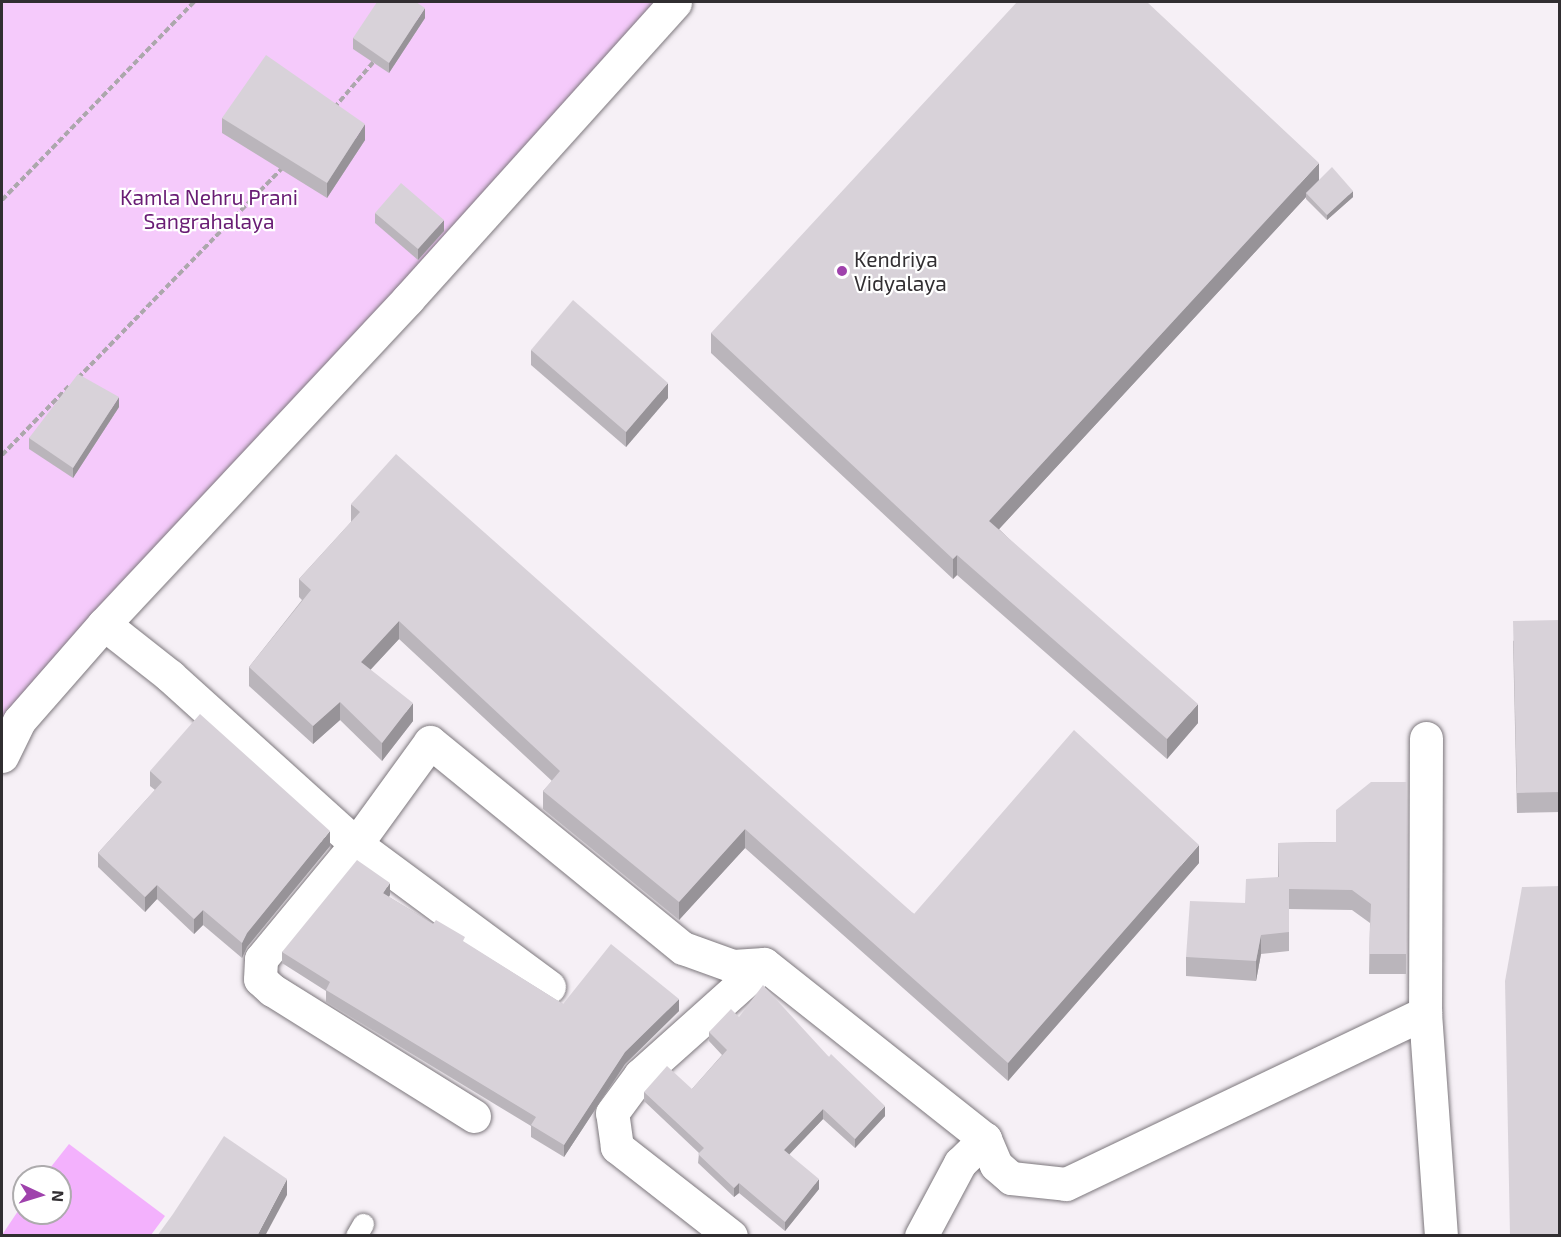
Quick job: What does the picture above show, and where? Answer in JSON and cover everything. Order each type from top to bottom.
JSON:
[{"type":"street","points":[[2,756],[19,721],[104,624],[408,299],[675,2]]},
{"type":"street","points":[[104,624],[170,676],[356,844],[549,987]]},
{"type":"street","points":[[1426,738],[1425,1013],[1441,1236]]},
{"type":"street","points":[[474,1116],[272,990],[260,978],[261,959],[356,844],[430,742],[683,948],[733,966],[764,964],[986,1139],[996,1165],[1011,1178],[1066,1184],[1425,1013]]},
{"type":"street","points":[[731,1236],[617,1147],[612,1113],[640,1075],[764,964]]},
{"type":"street","points":[[921,1236],[960,1163],[986,1139]]},
{"type":"path","points":[[2,200],[194,2]]},
{"type":"path","points":[[328,115],[380,54]]},
{"type":"path","points":[[2,455],[291,159]]},
{"type":"green space","name":"Kamla Nehru Prani Sangrahalaya","points":[[2,2],[675,2],[2,756]]},
{"type":"shaded area","points":[[69,1144],[165,1216],[151,1235],[2,1235],[12,1220],[12,1225],[72,1225],[72,1165],[52,1165]]},
{"type":"building","points":[[377,2],[416,2],[425,8],[389,63],[353,38]]},
{"type":"building","points":[[1017,2],[1147,2],[1319,163],[989,521],[1198,704],[1167,739],[957,555],[953,559],[711,333]]},
{"type":"building","points":[[266,55],[365,124],[327,183],[222,118]]},
{"type":"building","points":[[1332,167],[1353,191],[1327,215],[1306,193]]},
{"type":"building","points":[[401,183],[444,220],[418,249],[375,213]]},
{"type":"building","points":[[573,300],[668,383],[626,432],[531,350]]},
{"type":"building","points":[[78,374],[119,397],[73,468],[29,438]]},
{"type":"building","points":[[396,454],[914,914],[1074,730],[1199,845],[1008,1063],[745,829],[679,902],[543,791],[560,771],[399,621],[361,662],[413,703],[382,743],[340,702],[313,726],[249,667],[311,590],[299,579],[360,512],[351,504]]},
{"type":"building","points":[[1560,620],[1560,792],[1517,793],[1513,621]]},
{"type":"building","points":[[200,714],[330,831],[247,933],[242,943],[203,910],[194,919],[157,885],[145,897],[98,853],[162,782],[150,771]]},
{"type":"building","points":[[1371,782],[1407,782],[1406,954],[1369,954],[1371,904],[1352,890],[1289,889],[1289,932],[1261,935],[1256,961],[1186,957],[1190,901],[1245,903],[1246,879],[1279,877],[1278,843],[1336,842],[1336,810]]},
{"type":"building","points":[[357,860],[390,883],[383,893],[433,924],[436,920],[465,937],[463,941],[563,1004],[611,944],[679,999],[625,1052],[564,1145],[531,1125],[536,1117],[326,990],[330,982],[282,952]]},
{"type":"building","points":[[1560,886],[1560,1236],[1510,1236],[1505,981],[1522,887]]},
{"type":"building","points":[[763,985],[829,1057],[831,1054],[885,1106],[855,1139],[823,1109],[784,1150],[819,1179],[785,1222],[739,1183],[734,1188],[698,1154],[704,1148],[644,1092],[667,1066],[692,1089],[727,1050],[709,1032],[731,1009],[739,1017]]},
{"type":"building","points":[[224,1136],[287,1179],[257,1236],[157,1236],[173,1214]]},
{"type":"place","name":"Kendriya Vidyalaya","points":[[842,271]]}]
